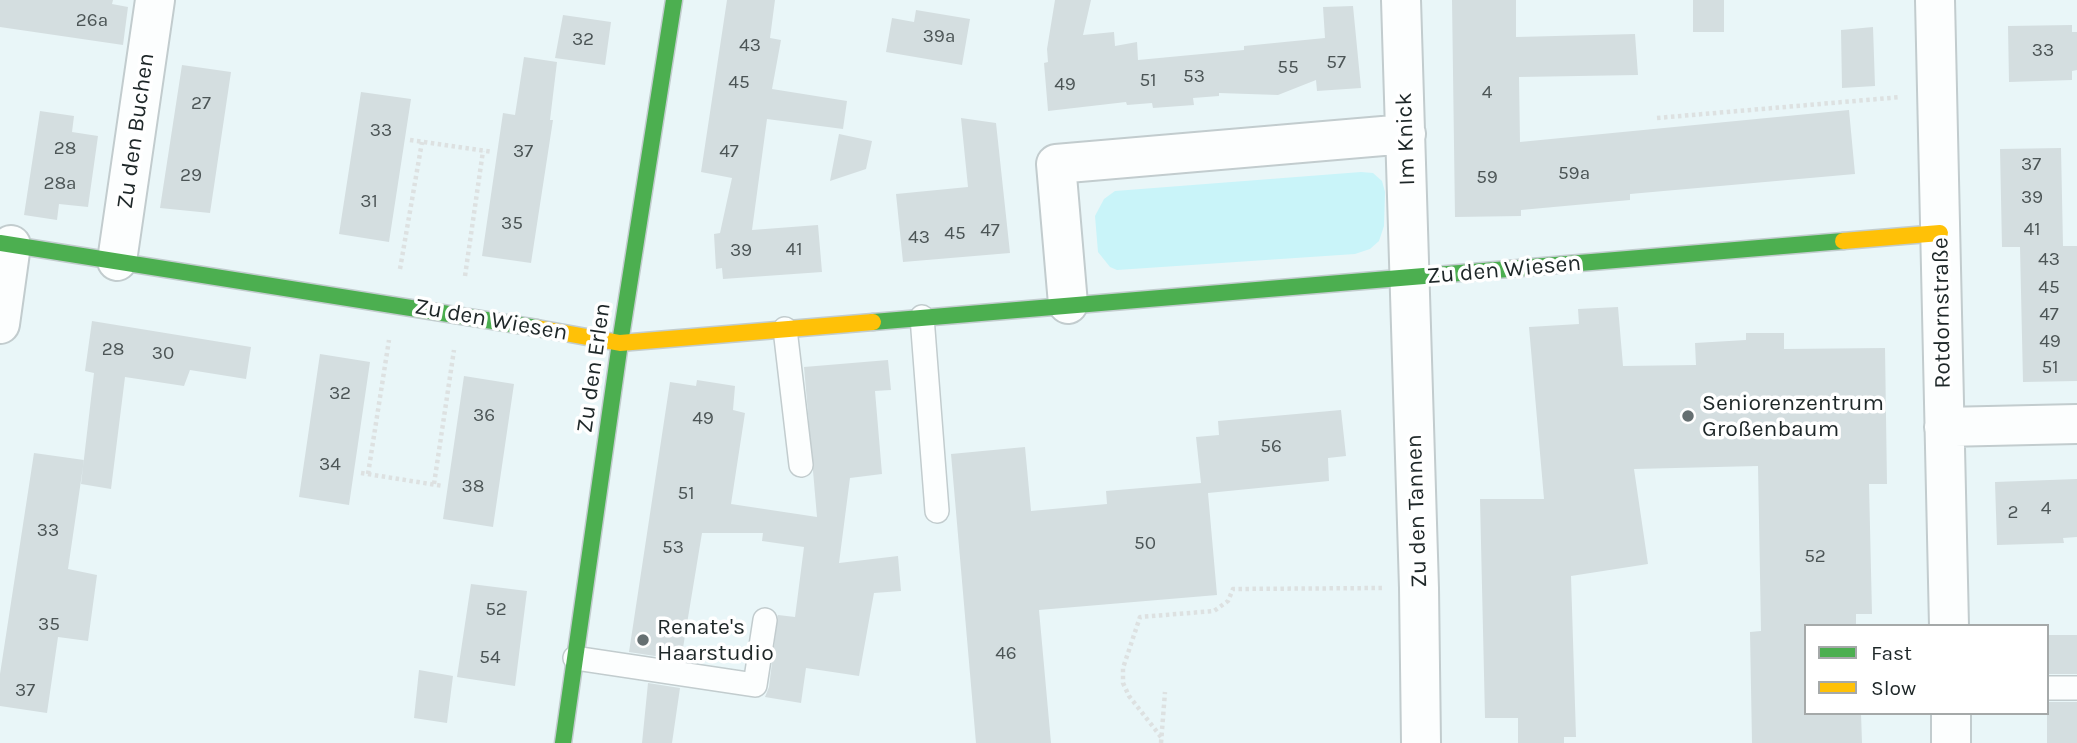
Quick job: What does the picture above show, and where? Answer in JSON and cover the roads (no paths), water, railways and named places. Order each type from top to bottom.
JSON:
[{"type":"street","name":"Zu den Buchen","points":[[117,261],[155,0]]},
{"type":"street","name":"Zu den Erlen","points":[[563,743],[620,343],[674,0]]},
{"type":"street","name":"Im Knick","points":[[1401,0],[1409,278]]},
{"type":"street","name":"Rotdornstraße","points":[[1935,0],[1949,624]]},
{"type":"street","points":[[1069,304],[1056,164],[1406,134]]},
{"type":"street","name":"Zu den Wiesen","points":[[6,244],[394,304],[620,343],[1940,233]]},
{"type":"street","points":[[0,324],[6,244]]},
{"type":"street","name":"Zu den Tannen","points":[[1409,278],[1421,743]]},
{"type":"street","points":[[1944,427],[2077,424]]},
{"type":"street","points":[[1951,715],[1951,743]]},
{"type":"lane","points":[[922,317],[937,511]]},
{"type":"lane","points":[[785,329],[800,465]]},
{"type":"lane","points":[[575,658],[755,685],[765,620]]},
{"type":"lane","points":[[2049,688],[2077,688]]},
{"type":"place","name":"Seniorenzentrum Großenbaum","points":[[1688,416]]},
{"type":"place","name":"Renate's Haarstudio","points":[[643,640]]}]
